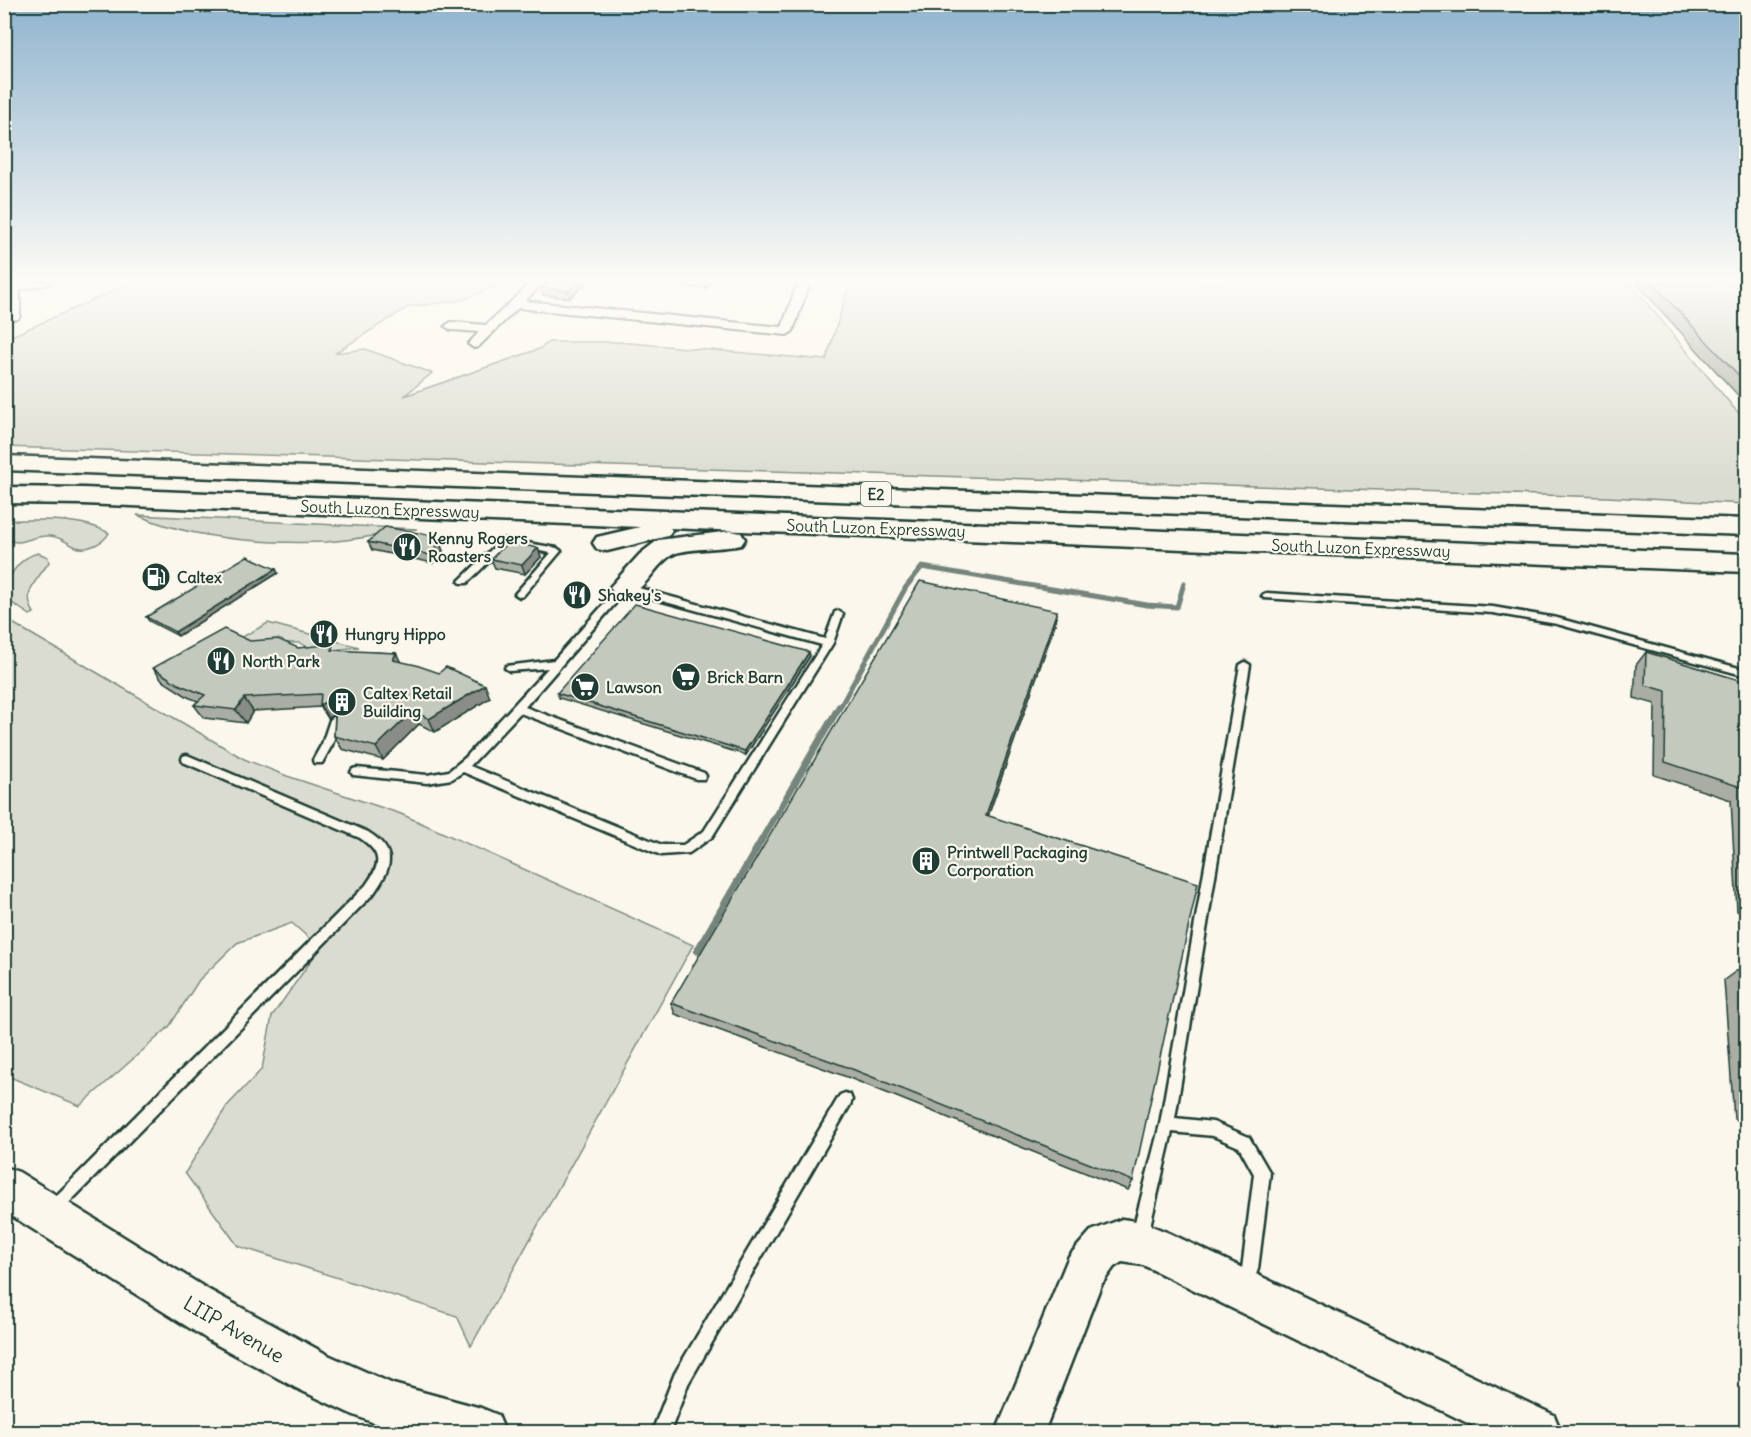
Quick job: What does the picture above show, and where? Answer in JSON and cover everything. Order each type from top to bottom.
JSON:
[{"type":"highway","name":"South Luzon Expressway","points":[[4,464],[1746,526]]},
{"type":"highway","name":"South Luzon Expressway","points":[[4,495],[83,496],[1746,563]]},
{"type":"highway","points":[[83,496],[123,523]]},
{"type":"highway","points":[[608,543],[696,521]]},
{"type":"highway","points":[[624,587],[650,560],[668,546],[837,526]]},
{"type":"street","name":"LIIP Avenue","points":[[4,1187],[206,1314],[318,1376],[389,1408],[424,1419],[482,1432]]},
{"type":"street","points":[[1020,1432],[1076,1288],[1092,1258],[1108,1243],[1128,1239],[1143,1243],[1537,1432]]},
{"type":"lane","points":[[464,581],[504,542],[556,550],[520,594]]},
{"type":"lane","points":[[357,772],[427,779],[452,775],[518,708],[624,587],[828,644]]},
{"type":"lane","points":[[1267,596],[1493,610],[1557,621],[1746,673]]},
{"type":"lane","points":[[461,767],[661,850],[685,850],[708,834],[828,644],[838,614]]},
{"type":"lane","points":[[510,668],[558,663]]},
{"type":"lane","points":[[1143,1243],[1143,1222],[1167,1124],[1245,665]]},
{"type":"lane","points":[[518,708],[700,776]]},
{"type":"lane","points":[[318,760],[327,745],[335,720]]},
{"type":"lane","points":[[48,1215],[370,889],[384,864],[385,858],[378,843],[363,835],[187,759]]},
{"type":"lane","points":[[661,1432],[681,1379],[845,1100]]},
{"type":"lane","points":[[1167,1124],[1213,1129],[1244,1142],[1262,1173],[1250,1269],[1242,1292]]},
{"type":"shaded area","points":[[5,349],[341,349],[335,353],[365,349],[432,373],[404,396],[539,349],[700,349],[826,360],[829,349],[1685,349],[1746,420],[1746,504],[1607,497],[5,447]]},
{"type":"shaded area","points":[[137,515],[417,529],[326,542],[254,541],[182,530]]},
{"type":"shaded area","points":[[5,520],[72,522],[109,533],[99,543],[85,548],[76,547],[50,536],[40,536],[18,542],[5,541]]},
{"type":"shaded area","points":[[38,553],[48,557],[49,562],[32,586],[29,598],[34,613],[30,615],[5,598],[5,591],[10,577],[19,564]]},
{"type":"shaded area","points":[[4,618],[244,759],[287,776],[401,814],[693,945],[471,1346],[457,1316],[238,1246],[185,1173],[227,1106],[262,1069],[272,1016],[320,948],[292,923],[237,943],[199,980],[169,1027],[80,1106],[5,1075]]},
{"type":"shaded area","points":[[268,623],[359,647],[317,652],[300,643],[233,642]]},
{"type":"building","points":[[1714,349],[1746,349],[1746,383]]},
{"type":"building","points":[[385,527],[429,535],[440,542],[430,555],[368,542]]},
{"type":"building","points":[[508,542],[538,548],[522,565],[491,559]]},
{"type":"building","points":[[247,556],[276,569],[175,632],[146,617]]},
{"type":"building","name":"Printwell Packaging Corporation","points":[[920,581],[1057,611],[986,815],[1198,883],[1133,1181],[847,1067],[671,1003]]},
{"type":"building","name":"Brick Barn","points":[[635,604],[809,652],[745,751],[557,693]]},
{"type":"building","name":"Caltex Retail Building","points":[[224,629],[250,641],[278,639],[298,648],[333,644],[332,650],[396,653],[393,660],[439,673],[446,667],[485,685],[429,719],[413,711],[376,747],[334,736],[336,702],[327,701],[320,705],[321,694],[244,698],[236,710],[194,705],[205,695],[178,684],[153,668]]},
{"type":"building","points":[[1646,652],[1746,682],[1746,826],[1744,788],[1665,762],[1666,691],[1645,685]]},
{"type":"building","points":[[1739,969],[1746,971],[1746,1052]]},
{"type":"waterway","points":[[839,709],[906,587],[922,567],[1147,605],[1177,607],[1184,583]]},
{"type":"waterway","points":[[697,951],[839,707]]},
{"type":"place","name":"Kenny Rogers Roasters","points":[[407,547]]},
{"type":"place","name":"Caltex","points":[[156,577]]},
{"type":"place","name":"Shakey's","points":[[577,595]]},
{"type":"place","name":"Hungry Hippo","points":[[324,634]]},
{"type":"place","name":"North Park","points":[[221,661]]},
{"type":"place","name":"Brick Barn","points":[[686,677]]},
{"type":"place","name":"Lawson","points":[[585,687]]},
{"type":"place","name":"Caltex Retail Building","points":[[342,702]]},
{"type":"place","name":"Printwell Packaging Corporation","points":[[926,861]]}]
